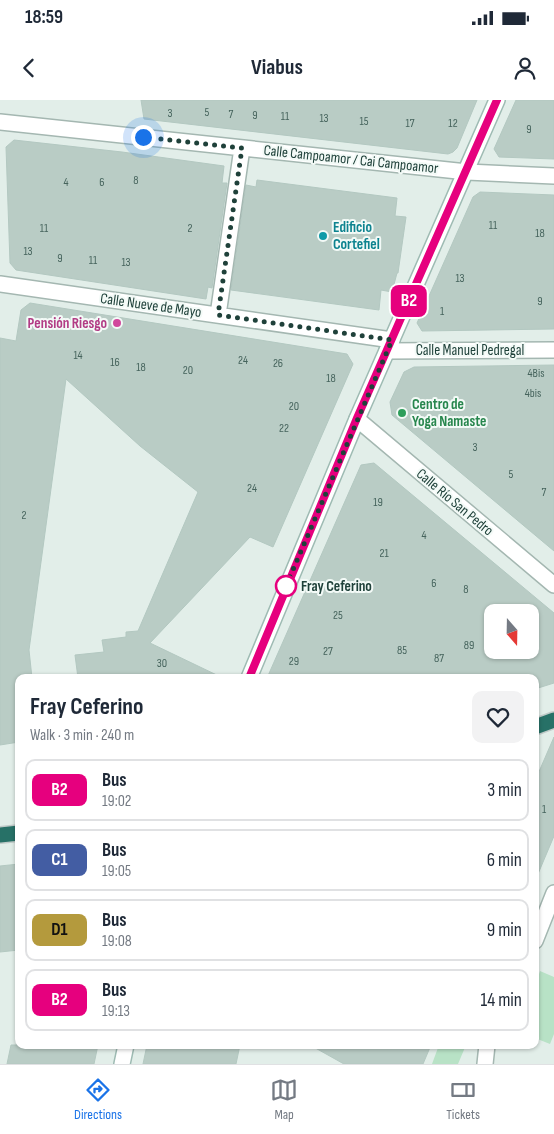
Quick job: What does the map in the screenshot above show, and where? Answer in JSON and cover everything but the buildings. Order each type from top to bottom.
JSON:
[{"type":"highway","points":[[539,726],[554,720]]},
{"type":"highway","points":[[0,835],[15,833]]},
{"type":"street","points":[[251,674],[357,418],[498,100]]},
{"type":"street","name":"Calle Campoamor / Cai Campoamor","points":[[0,122],[467,172],[554,176]]},
{"type":"street","points":[[218,315],[242,148]]},
{"type":"street","name":"Calle Nueve de Mayo","points":[[0,284],[218,315],[389,346]]},
{"type":"street","name":"Calle Manuel Pedregal","points":[[389,346],[554,350]]},
{"type":"street","name":"Calle Río San Pedro","points":[[357,418],[554,585]]},
{"type":"street","points":[[539,931],[554,893]]},
{"type":"street","points":[[122,1064],[125,1049]]},
{"type":"street","points":[[485,1064],[487,1049]]},
{"type":"green space","points":[[540,971],[554,977],[554,1034],[550,1044],[539,1040]]},
{"type":"green space","points":[[438,1049],[464,1049],[458,1064],[432,1064]]},
{"type":"bus line","name":"B2","points":[[251,674],[357,418],[467,172],[497,100]]},
{"type":"place","name":"Edificio Cortefiel","points":[[323,236]]},
{"type":"place","name":"Pensión Riesgo","points":[[117,323]]},
{"type":"place","name":"Centro de Yoga Namaste","points":[[402,413]]},
{"type":"place","name":"Fray Ceferino","points":[[286,586]]},
{"type":"route","points":[[143,137],[242,148],[218,315],[392,340],[286,586]]}]
